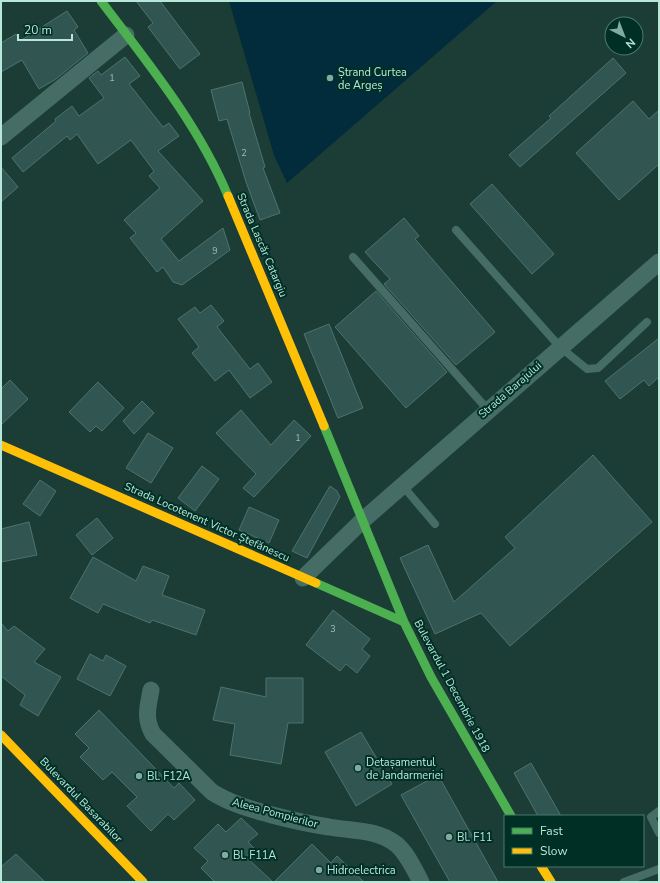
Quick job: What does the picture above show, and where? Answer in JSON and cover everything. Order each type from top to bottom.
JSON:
[{"type":"main road","name":"Strada Lascăr Catargiu","points":[[101,1],[182,110],[214,163],[363,520]]},
{"type":"main road","name":"Strada Locotenent Victor Ștefănescu","points":[[1,445],[404,622]]},
{"type":"main road","name":"Bulevardul 1 Decembrie 1918","points":[[363,520],[404,622],[431,678],[510,815]]},
{"type":"main road","name":"Bulevardul Basarabilor","points":[[1,735],[143,882]]},
{"type":"main road","points":[[542,867],[550,882]]},
{"type":"street","points":[[1,137],[126,35]]},
{"type":"street","name":"Strada Barajului","points":[[303,578],[402,485],[659,262]]},
{"type":"street","name":"Aleea Pompierilor","points":[[151,690],[146,716],[148,726],[153,734],[212,792],[223,799],[241,806],[272,815],[312,825],[365,831],[389,839],[397,844],[404,852],[421,882]]},
{"type":"lane","points":[[456,230],[560,347],[587,369],[598,368],[647,322]]},
{"type":"lane","points":[[353,256],[488,410]]},
{"type":"lane","points":[[402,485],[435,524]]},
{"type":"lane","points":[[659,811],[651,817],[659,833]]},
{"type":"lane","points":[[624,882],[659,869]]},
{"type":"water","name":"Ștrand Curtea de Argeș","points":[[229,1],[497,1],[287,183],[274,155]]},
{"type":"building","points":[[136,1],[160,1],[200,54],[180,69],[148,27],[153,23]]},
{"type":"building","points":[[67,11],[78,27],[74,30],[88,53],[56,79],[39,89],[22,60],[1,72],[1,43],[16,34],[20,41]]},
{"type":"building","points":[[125,57],[140,76],[129,84],[163,127],[169,123],[179,136],[158,151],[203,201],[161,239],[179,261],[223,228],[230,250],[182,285],[173,282],[163,267],[157,272],[130,238],[136,233],[124,220],[160,188],[149,176],[154,171],[131,140],[98,164],[77,134],[70,140],[67,136],[23,172],[12,158],[56,121],[55,119],[72,106],[79,116],[104,98],[89,78],[98,71],[101,75]]},
{"type":"building","points":[[613,58],[626,73],[520,167],[509,155],[551,118],[549,116]]},
{"type":"building","points":[[242,82],[249,113],[265,167],[263,168],[280,213],[260,220],[246,182],[227,119],[219,121],[211,90]]},
{"type":"building","points":[[633,101],[649,119],[659,110],[659,164],[619,200],[576,153]]},
{"type":"building","points":[[1,167],[18,187],[1,202]]},
{"type":"building","points":[[492,184],[554,254],[532,274],[470,204]]},
{"type":"building","points":[[404,218],[419,236],[415,239],[495,332],[456,365],[384,284],[390,279],[365,252]]},
{"type":"building","points":[[376,291],[447,372],[406,408],[335,327]]},
{"type":"building","points":[[211,305],[224,321],[217,327],[250,369],[258,363],[272,382],[250,398],[229,370],[215,381],[192,353],[199,347],[178,319],[195,307],[200,313]]},
{"type":"building","points":[[329,324],[363,408],[338,418],[304,334]]},
{"type":"building","points":[[659,338],[659,377],[649,386],[644,380],[620,399],[605,381]]},
{"type":"building","points":[[10,380],[28,399],[1,425],[1,389]]},
{"type":"building","points":[[98,382],[124,408],[102,431],[96,426],[90,432],[69,412]]},
{"type":"building","points":[[142,401],[154,413],[134,434],[123,421]]},
{"type":"building","points":[[241,410],[271,445],[294,420],[311,436],[254,497],[243,488],[256,474],[216,433]]},
{"type":"building","points":[[148,433],[173,448],[151,483],[126,468]]},
{"type":"building","points":[[593,455],[652,522],[510,646],[481,613],[435,634],[400,558],[428,545],[454,602],[515,548],[505,537]]},
{"type":"building","points":[[202,466],[219,479],[195,511],[178,498]]},
{"type":"building","points":[[40,480],[56,491],[40,516],[23,504]]},
{"type":"building","points":[[330,486],[337,491],[340,497],[307,558],[292,551]]},
{"type":"building","points":[[249,507],[279,520],[269,543],[239,530]]},
{"type":"building","points":[[97,518],[113,538],[92,555],[76,535]]},
{"type":"building","points":[[29,522],[37,555],[1,562],[1,529]]},
{"type":"building","points":[[93,557],[136,581],[143,566],[169,576],[162,595],[205,610],[196,635],[152,620],[150,623],[103,604],[98,613],[70,598]]},
{"type":"building","points":[[333,610],[370,639],[362,649],[370,656],[357,673],[346,664],[340,671],[306,645]]},
{"type":"building","points":[[1,623],[8,631],[14,626],[45,649],[34,662],[61,677],[38,716],[20,705],[25,695],[1,676]]},
{"type":"building","points":[[90,654],[103,661],[106,655],[126,666],[110,696],[77,679]]},
{"type":"building","points":[[266,678],[303,678],[303,723],[288,723],[281,764],[230,755],[235,724],[213,720],[221,687],[266,697]]},
{"type":"building","name":"Bl. F12A","points":[[99,710],[174,788],[179,783],[195,800],[174,820],[168,814],[151,831],[127,806],[137,797],[112,772],[103,780],[80,757],[89,748],[75,734]]},
{"type":"building","name":"Detașamentul de Jandarmeriei","points":[[361,732],[392,784],[356,806],[325,752]]},
{"type":"building","points":[[531,763],[560,815],[537,815],[514,773]]},
{"type":"building","name":"Bl. F11","points":[[438,775],[498,882],[450,882],[401,795]]},
{"type":"building","name":"Bl. F11A","points":[[241,818],[258,834],[248,842],[255,849],[246,857],[273,882],[215,882],[201,868],[208,861],[194,848],[218,824],[226,832]]},
{"type":"building","name":"Hidroelectrica","points":[[312,844],[331,863],[337,856],[364,882],[274,882]]},
{"type":"building","points":[[16,854],[45,882],[1,882],[1,867]]},
{"type":"traffic: fast","points":[[101,1],[154,71],[187,119],[216,169],[228,196]]},
{"type":"traffic: fast","points":[[324,426],[404,622],[431,677],[510,815]]},
{"type":"traffic: fast","points":[[316,583],[404,622]]},
{"type":"traffic: slow","points":[[228,196],[324,426]]},
{"type":"traffic: slow","points":[[1,445],[316,583]]},
{"type":"traffic: slow","points":[[1,735],[143,882]]},
{"type":"traffic: slow","points":[[542,867],[551,882]]},
{"type":"place","name":"Ștrand Curtea de Argeș","points":[[330,78]]},
{"type":"place","name":"Detașamentul de Jandarmeriei","points":[[358,768]]},
{"type":"place","name":"Bl. F12A","points":[[139,776]]},
{"type":"place","name":"Bl. F11","points":[[449,837]]},
{"type":"place","name":"Bl. F11A","points":[[225,855]]},
{"type":"place","name":"Hidroelectrica","points":[[319,870]]}]
